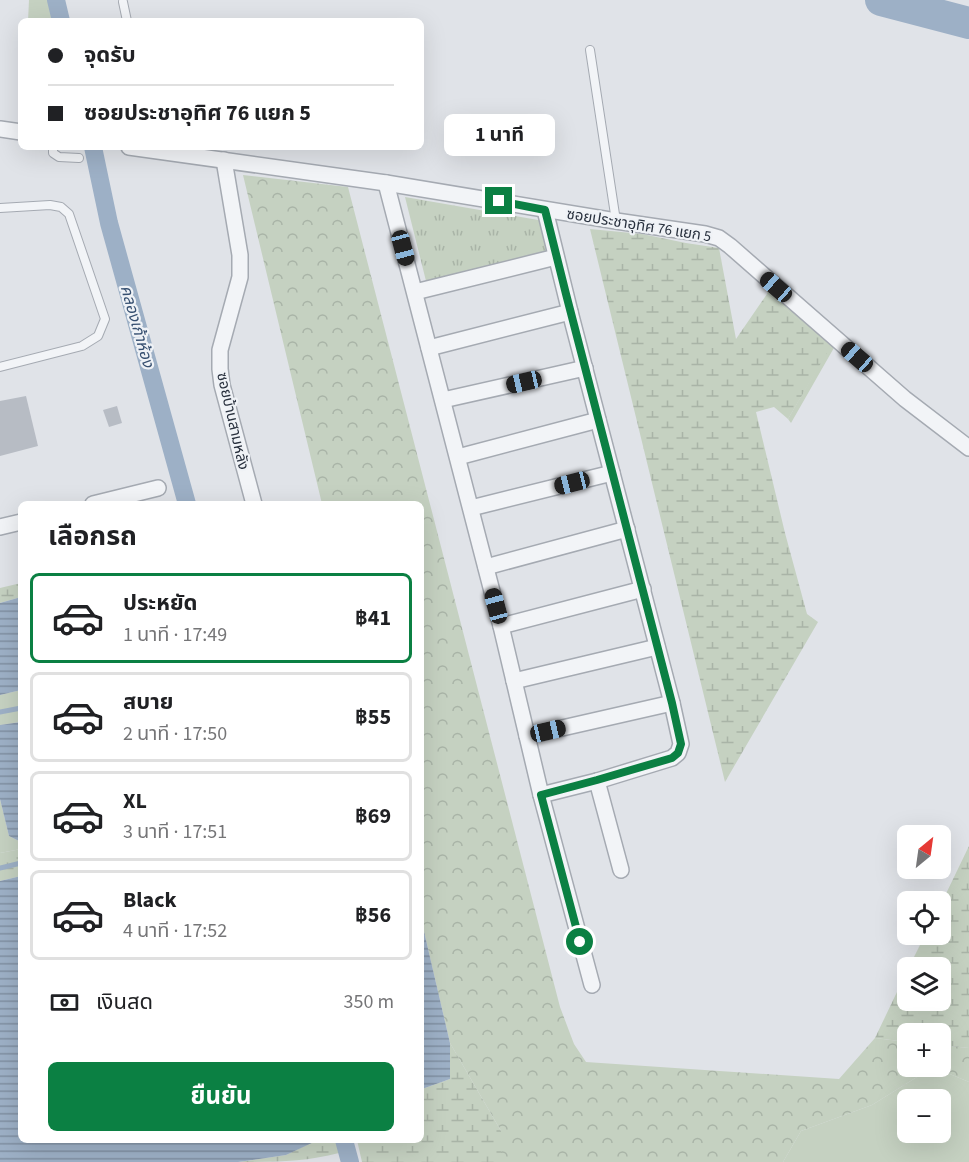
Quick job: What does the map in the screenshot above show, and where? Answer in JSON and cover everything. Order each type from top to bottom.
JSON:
[{"type":"street","points":[[0,129],[18,132]]},
{"type":"street","name":"ซอยประชาอุทิศ 76 แยก 5","points":[[160,150],[386,183],[705,234],[718,238],[730,246],[904,399],[969,448]]},
{"type":"street","name":"ซอยบ้านสามหลัง","points":[[224,160],[240,255],[240,277],[220,350],[220,369],[222,385],[253,501]]},
{"type":"street","points":[[386,183],[501,626],[541,795],[592,985]]},
{"type":"street","points":[[541,795],[672,758],[678,753],[681,744],[545,210]]},
{"type":"street","points":[[415,292],[556,257]]},
{"type":"street","points":[[429,348],[570,312]]},
{"type":"street","points":[[443,400],[585,368]]},
{"type":"street","points":[[458,457],[598,420]]},
{"type":"street","points":[[471,508],[612,473]]},
{"type":"street","points":[[105,501],[158,488]]},
{"type":"street","points":[[0,527],[18,523]]},
{"type":"street","points":[[486,567],[627,530]]},
{"type":"street","points":[[501,626],[643,589]]},
{"type":"street","points":[[514,681],[657,647]]},
{"type":"street","points":[[527,736],[672,703]]},
{"type":"street","points":[[597,780],[621,870]]},
{"type":"lane","points":[[123,2],[126,18]]},
{"type":"lane","points":[[590,50],[616,221]]},
{"type":"lane","points":[[53,150],[58,157],[79,158]]},
{"type":"lane","points":[[0,208],[50,206],[61,207],[69,214],[105,320],[98,336],[82,346],[0,367]]},
{"type":"green space","points":[[29,0],[51,0],[56,18],[28,18]]},
{"type":"green space","points":[[243,175],[348,187],[560,1007],[574,1044],[586,1062],[839,1079],[875,1038],[897,1041],[897,1077],[917,1077],[872,1105],[801,1131],[783,1162],[501,1162],[501,1131],[450,1043],[424,932],[424,501],[321,501]]},
{"type":"green space","points":[[405,197],[544,221],[551,251],[426,281]]},
{"type":"green space","points":[[590,229],[642,234],[719,248],[736,339],[767,294],[831,346],[788,419],[774,407],[756,412],[807,614],[818,622],[725,782]]},
{"type":"green space","points":[[769,288],[835,346],[791,423],[788,419],[830,346],[767,294]]},
{"type":"green space","points":[[18,584],[18,598],[0,603],[0,588]]},
{"type":"green space","points":[[18,691],[18,722],[0,725],[0,695]]},
{"type":"green space","points":[[0,799],[9,836],[18,840],[18,850],[0,853]]},
{"type":"green space","points":[[969,846],[969,1048],[951,1046],[951,1023],[897,1023],[897,1041],[875,1038],[897,992],[897,1011],[951,1011],[951,957],[914,957],[920,945],[951,945],[951,891],[947,891]]},
{"type":"green space","points":[[18,850],[18,877],[0,881],[0,853]]},
{"type":"green space","points":[[450,1043],[501,1131],[501,1162],[362,1162],[358,1143],[424,1143],[424,1088],[450,1079]]},
{"type":"green space","points":[[951,1046],[969,1048],[969,1082],[951,1074]]},
{"type":"green space","points":[[951,1074],[969,1082],[969,1162],[783,1162],[801,1131],[872,1105],[897,1089],[897,1143],[951,1143],[951,1089],[898,1089],[917,1077],[951,1077]]},
{"type":"green space","points":[[310,1143],[337,1143],[339,1153],[302,1160],[238,1162],[286,1155]]},
{"type":"water","points":[[18,598],[18,691],[0,695],[0,603]]},
{"type":"water","points":[[18,722],[18,840],[9,836],[0,799],[0,725]]},
{"type":"water","points":[[18,877],[18,1143],[312,1143],[286,1155],[238,1162],[0,1162],[0,881]]},
{"type":"water","points":[[424,932],[450,1043],[450,1079],[424,1088]]},
{"type":"building","points":[[26,396],[38,446],[0,456],[0,401]]},
{"type":"building","points":[[117,406],[122,423],[109,427],[103,410]]},
{"type":"waterway","name":"คลองเก้าห้อง","points":[[56,0],[60,18]]},
{"type":"waterway","points":[[881,0],[969,23]]},
{"type":"waterway","name":"คลองเก้าห้อง","points":[[94,150],[109,223],[186,501]]},
{"type":"waterway","points":[[0,712],[18,709]]},
{"type":"waterway","points":[[0,868],[18,864]]},
{"type":"waterway","name":"คลองเก้าห้อง","points":[[345,1143],[350,1162]]},
{"type":"route","points":[[499,201],[545,210],[681,744],[678,753],[672,758],[541,795],[580,942]]}]
